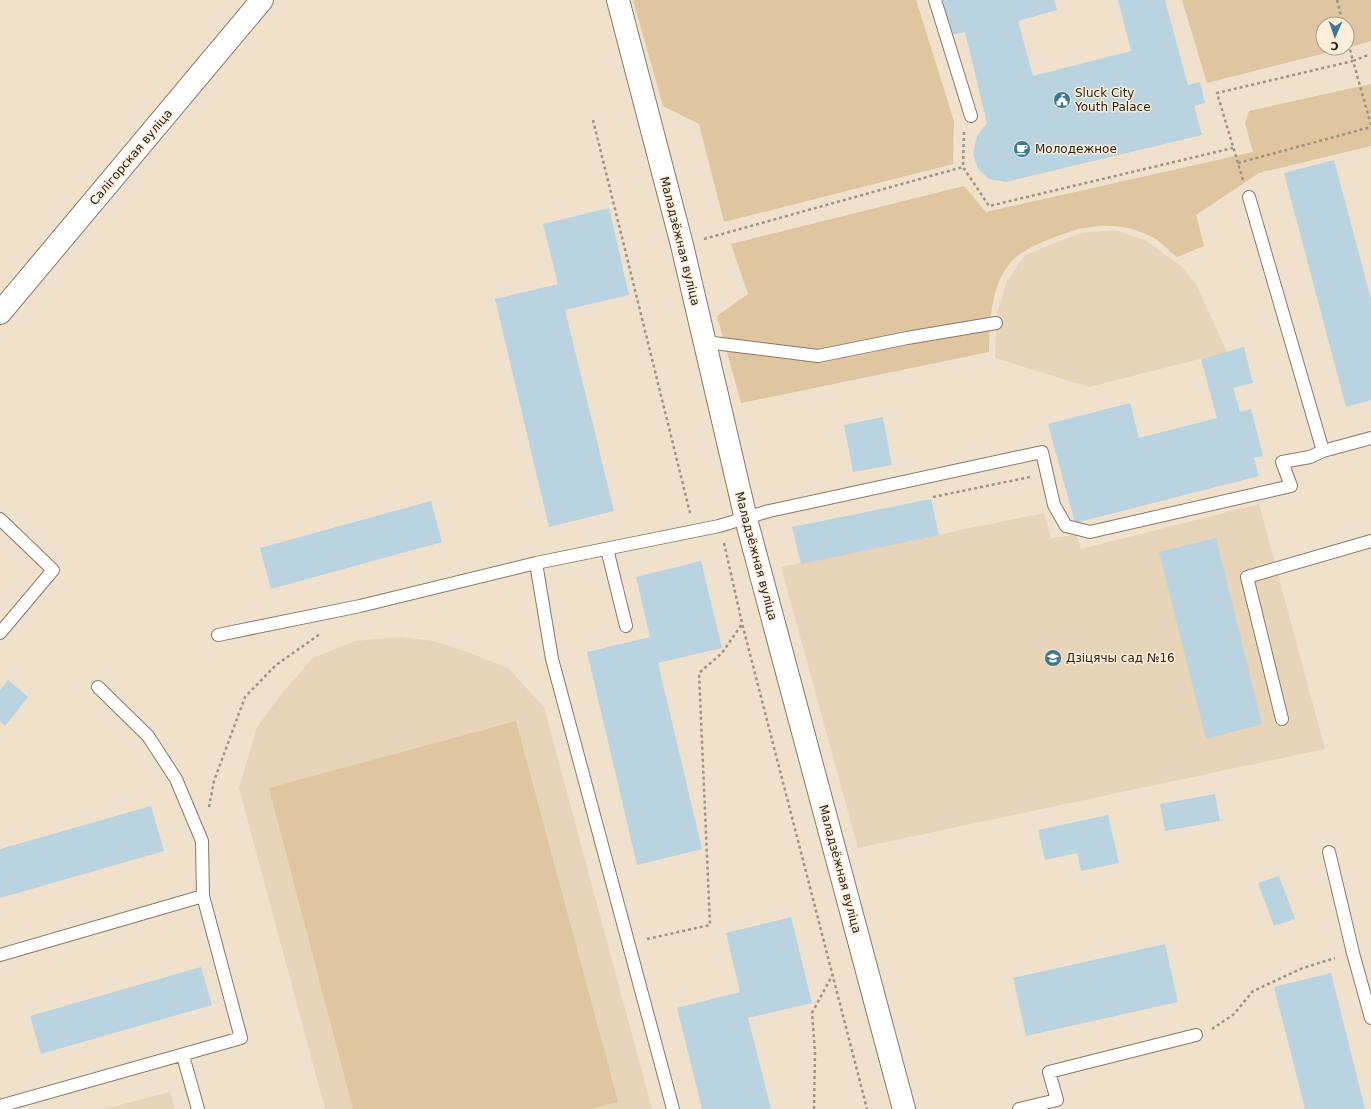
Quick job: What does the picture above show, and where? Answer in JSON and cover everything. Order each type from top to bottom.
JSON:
[{"type":"street","name":"Салігорская вуліца","points":[[0,313],[262,0]]},
{"type":"street","name":"Маладзёжная вуліца","points":[[618,0],[682,245],[746,518],[904,1109]]},
{"type":"lane","points":[[934,0],[971,116]]},
{"type":"lane","points":[[1249,197],[1323,451]]},
{"type":"lane","points":[[705,342],[818,356],[908,338],[996,323]]},
{"type":"lane","points":[[218,635],[360,606],[536,563],[720,526],[768,511],[1042,452],[1054,505],[1066,526],[1090,532],[1291,486],[1282,462],[1310,457],[1323,451],[1371,438]]},
{"type":"lane","points":[[0,519],[52,570],[0,633]]},
{"type":"lane","points":[[1282,719],[1247,577],[1371,541]]},
{"type":"lane","points":[[607,549],[626,626]]},
{"type":"lane","points":[[536,563],[552,659],[673,1109]]},
{"type":"lane","points":[[0,1106],[183,1056],[241,1038],[203,896],[202,841],[176,779],[148,736],[98,687]]},
{"type":"lane","points":[[1329,852],[1353,953],[1371,1018]]},
{"type":"lane","points":[[0,955],[203,896]]},
{"type":"lane","points":[[1019,1109],[1057,1100],[1049,1072],[1196,1035]]},
{"type":"lane","points":[[183,1056],[198,1109]]},
{"type":"path","points":[[1337,0],[1341,16]]},
{"type":"path","points":[[1249,197],[1217,93],[1368,55]]},
{"type":"path","points":[[1238,163],[1371,126],[1352,56]]},
{"type":"path","points":[[971,116],[965,127],[963,167],[989,206],[1233,148]]},
{"type":"path","points":[[593,120],[695,531]]},
{"type":"path","points":[[682,245],[963,167]]},
{"type":"path","points":[[929,497],[1047,474]]},
{"type":"path","points":[[720,526],[742,623],[867,1109]]},
{"type":"path","points":[[628,943],[710,925],[699,672],[722,653],[742,623]]},
{"type":"path","points":[[202,841],[214,781],[245,696],[276,666],[321,634]]},
{"type":"path","points":[[1196,1035],[1216,1028],[1234,1014],[1253,991],[1303,968],[1353,953]]},
{"type":"path","points":[[814,1109],[815,1051],[812,1013],[833,974]]},
{"type":"shaded area","points":[[633,0],[916,0],[954,121],[953,164],[724,222],[699,124],[663,106]]},
{"type":"shaded area","points":[[1182,0],[1371,0],[1371,41],[1355,46],[1355,16],[1315,16],[1315,56],[1207,83]]},
{"type":"shaded area","points":[[1371,84],[1371,146],[1259,173],[1196,215],[1204,246],[1177,257],[1156,239],[1129,228],[1116,226],[1090,227],[1063,234],[1024,251],[1011,262],[1004,272],[995,293],[992,305],[989,352],[741,403],[717,316],[748,294],[731,244],[964,186],[986,212],[1253,152],[1245,123],[1249,111]]},
{"type":"shaded area","points":[[1114,230],[1145,240],[1181,266],[1196,284],[1227,352],[1089,387],[995,358],[997,313],[1007,281],[1025,255],[1080,233]]},
{"type":"shaded area","name":"Дзіцячы сад №16","points":[[1259,504],[1325,749],[858,848],[781,567],[1044,513],[1051,538],[1076,535],[1081,549]]},
{"type":"shaded area","points":[[401,637],[434,641],[508,668],[544,707],[652,1109],[325,1109],[239,788],[257,727],[282,693],[313,658],[355,641]]},
{"type":"shaded area","points":[[516,721],[618,1102],[589,1109],[353,1109],[269,788]]},
{"type":"shaded area","points":[[170,1092],[175,1109],[104,1109]]},
{"type":"building","name":"Sluck City Youth Palace","points":[[941,0],[1054,0],[1057,10],[1018,21],[1033,76],[1131,51],[1118,0],[1165,0],[1188,85],[1200,82],[1205,103],[1194,106],[1202,135],[1006,182],[989,179],[978,169],[973,154],[977,136],[987,123],[965,32],[951,35]]},
{"type":"building","points":[[1334,160],[1371,299],[1371,400],[1346,407],[1284,173]]},
{"type":"building","points":[[609,208],[629,295],[565,310],[614,511],[549,527],[495,299],[558,284],[543,224]]},
{"type":"building","points":[[1244,347],[1253,383],[1233,388],[1240,412],[1251,409],[1263,456],[1254,458],[1259,476],[1075,523],[1048,424],[1130,403],[1139,438],[1217,418],[1201,359]]},
{"type":"building","points":[[883,417],[892,465],[853,472],[844,425]]},
{"type":"building","points":[[931,499],[939,535],[801,564],[792,527]]},
{"type":"building","points":[[431,501],[442,542],[271,589],[260,548]]},
{"type":"building","points":[[1216,538],[1262,724],[1206,739],[1159,552]]},
{"type":"building","points":[[701,561],[722,648],[658,663],[702,849],[637,865],[587,652],[650,637],[636,577]]},
{"type":"building","points":[[8,680],[28,697],[5,726],[0,721],[0,690]]},
{"type":"building","points":[[1215,794],[1220,821],[1165,831],[1160,804]]},
{"type":"building","points":[[151,806],[164,851],[0,898],[0,849]]},
{"type":"building","points":[[1108,815],[1119,863],[1081,871],[1077,853],[1045,860],[1038,830]]},
{"type":"building","points":[[1279,876],[1295,919],[1274,926],[1258,883]]},
{"type":"building","points":[[791,917],[812,1003],[748,1018],[771,1109],[702,1109],[677,1008],[740,992],[726,933]]},
{"type":"building","points":[[1165,944],[1178,1002],[1026,1036],[1013,978]]},
{"type":"building","points":[[201,967],[212,1005],[41,1054],[30,1016]]},
{"type":"building","points":[[1331,973],[1365,1109],[1305,1109],[1274,987]]},
{"type":"place","name":"Sluck City Youth Palace","points":[[1062,100]]},
{"type":"place","name":"Молодежное","points":[[1022,149]]},
{"type":"place","name":"Дзіцячы сад №16","points":[[1053,658]]}]
